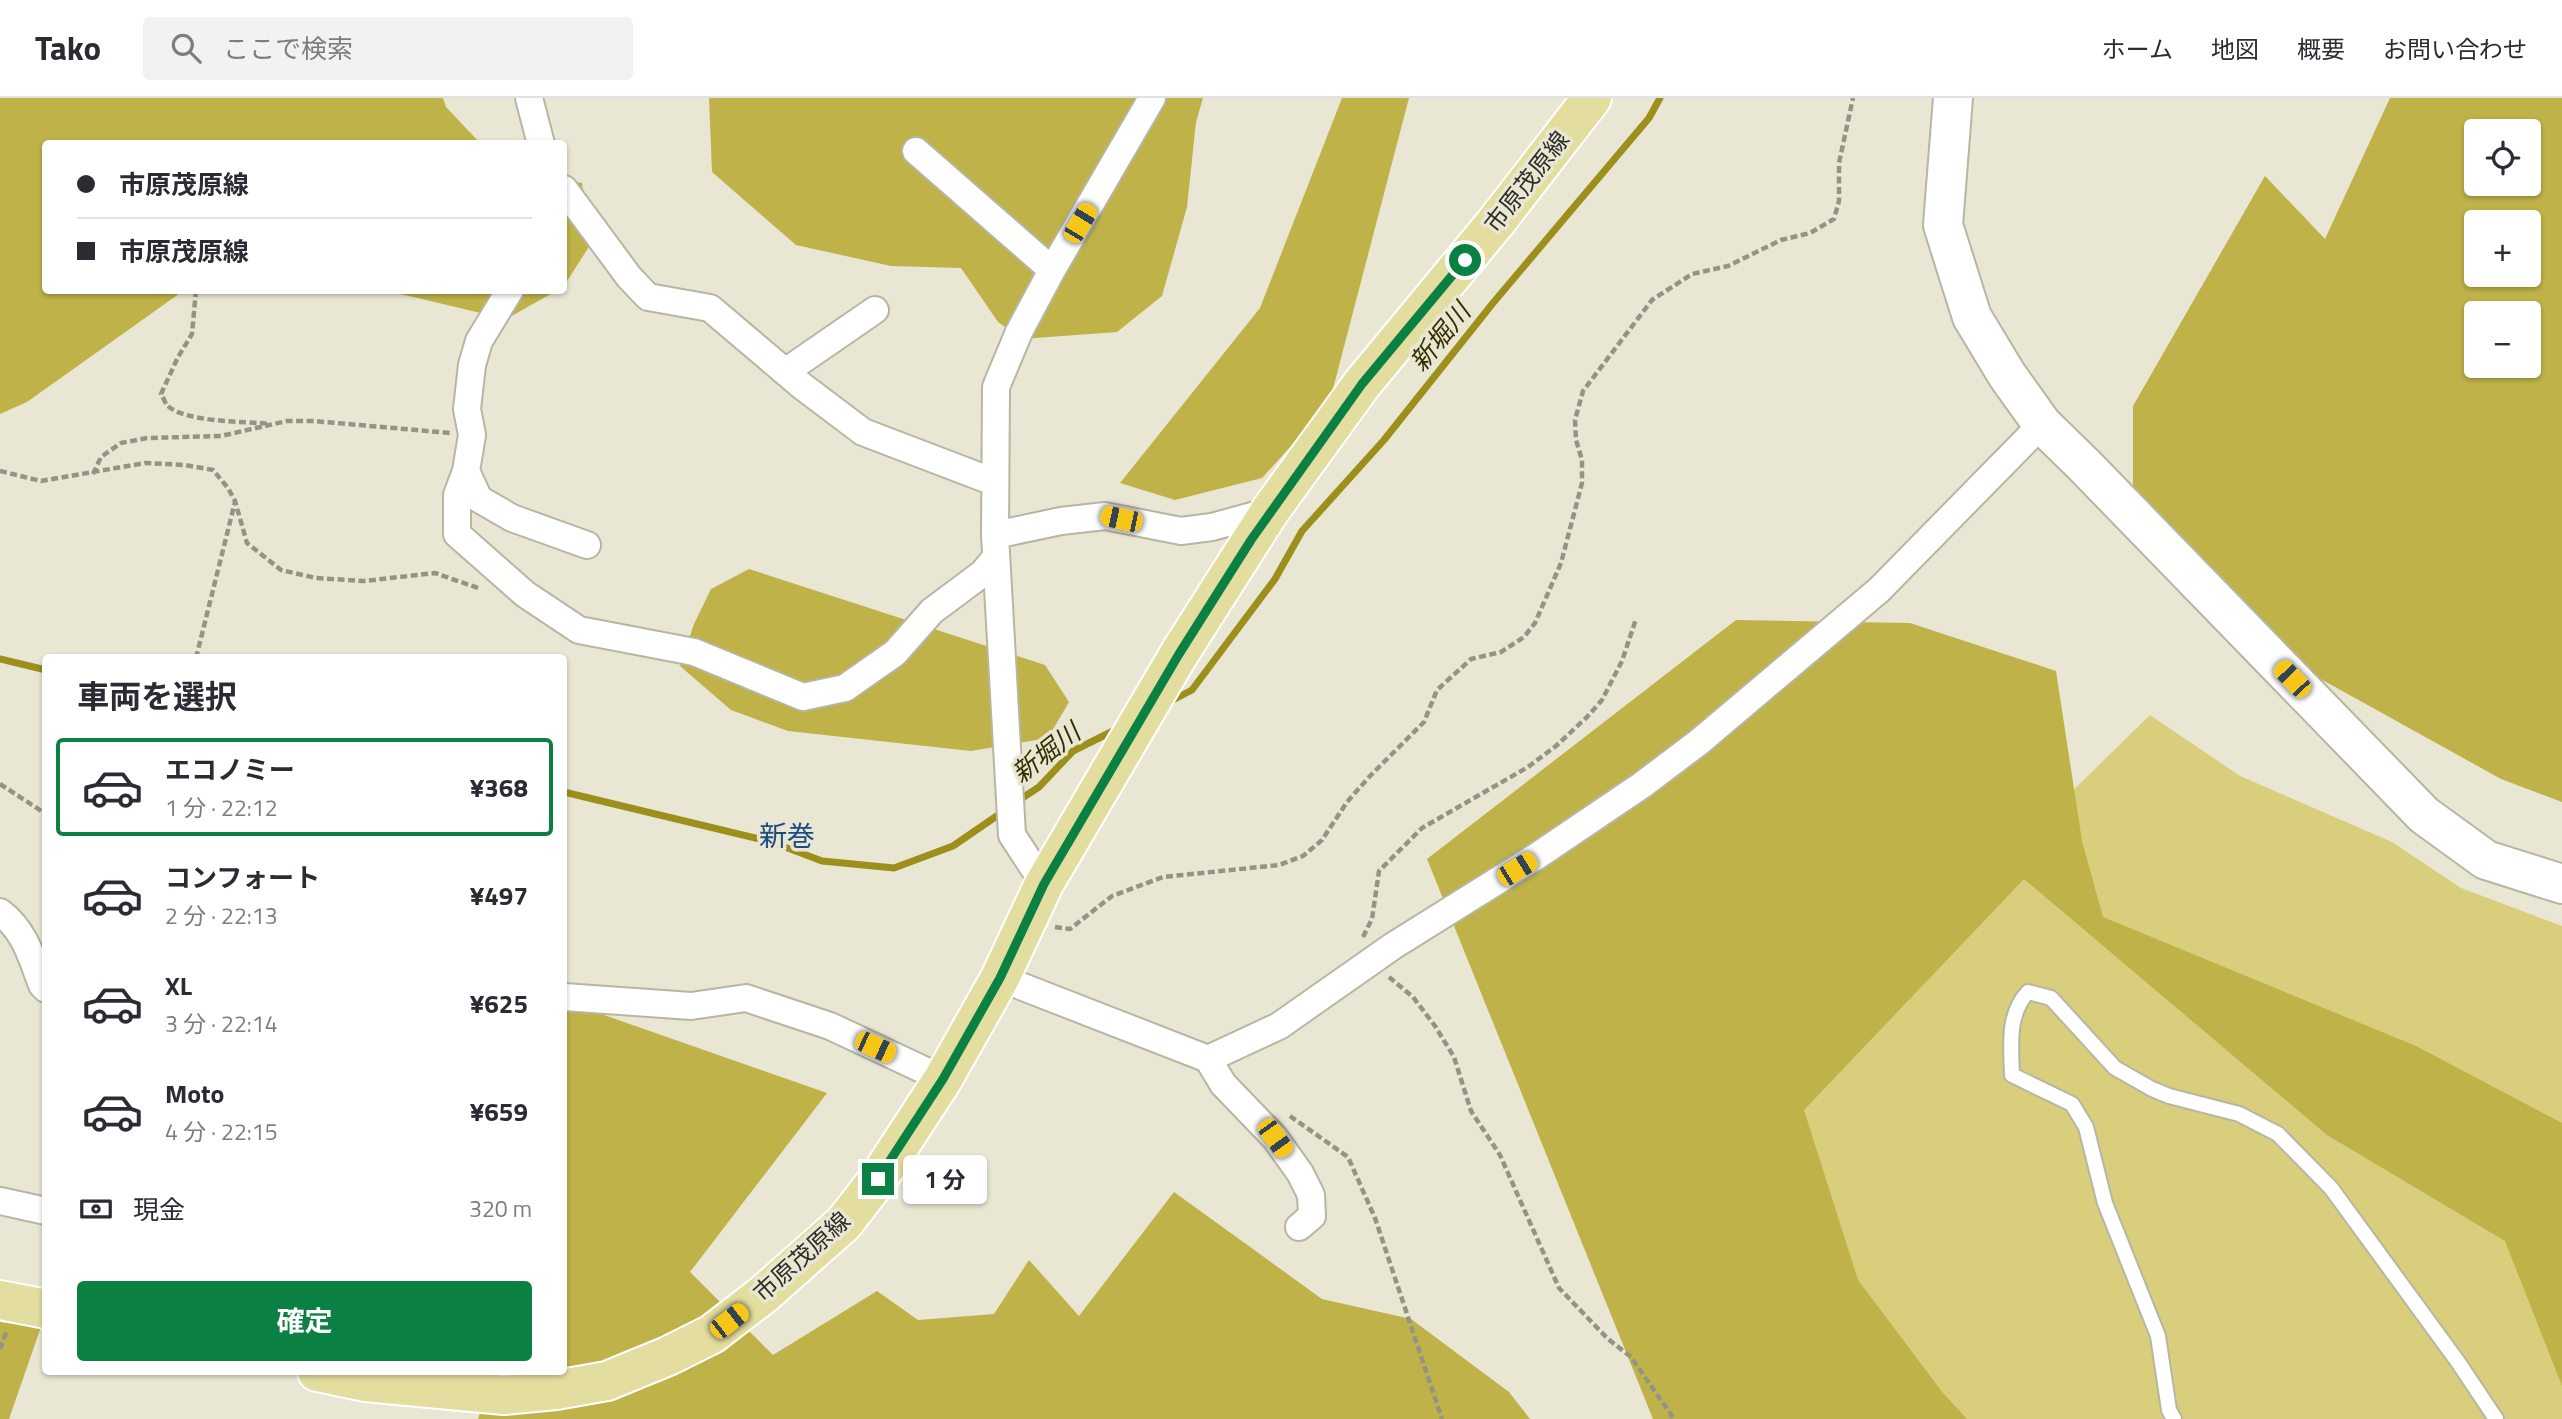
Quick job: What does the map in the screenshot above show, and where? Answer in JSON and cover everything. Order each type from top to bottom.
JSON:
[{"type":"main road","name":"市原茂原線","points":[[331,1375],[365,1382],[504,1395],[607,1381],[668,1356],[712,1334],[764,1294],[844,1223],[878,1179],[943,1079],[1000,978],[1044,884],[1179,654],[1270,511],[1362,384],[1496,222],[1592,98]]},
{"type":"main road","points":[[0,1300],[42,1308]]},
{"type":"street","points":[[529,98],[540,140]]},
{"type":"street","points":[[1044,884],[1012,835],[996,546],[996,387],[1019,332],[1052,270],[1153,98]]},
{"type":"street","points":[[1953,98],[1943,225],[1972,317],[2007,375],[2042,424],[2424,815],[2486,860],[2562,884]]},
{"type":"street","points":[[916,151],[1052,270]]},
{"type":"street","points":[[567,200],[648,297],[710,308],[785,372],[863,432],[994,482]]},
{"type":"street","points":[[508,294],[479,341],[472,365],[467,409],[472,435],[466,471],[457,495],[457,534],[536,601],[579,630],[694,652],[803,697],[845,688],[895,653],[932,611],[982,573],[996,546],[1061,521],[1105,516],[1181,531],[1212,527],[1270,511]]},
{"type":"street","points":[[785,372],[875,310]]},
{"type":"street","points":[[1208,1059],[1279,1026],[1370,962],[1558,842],[1699,742],[1879,590],[2042,424]]},
{"type":"street","points":[[466,471],[479,499],[512,519],[587,545]]},
{"type":"street","points":[[0,912],[16,924],[30,951],[42,986]]},
{"type":"street","points":[[1000,978],[1208,1059],[1223,1084],[1275,1138],[1300,1173],[1311,1195],[1312,1216],[1299,1227]]},
{"type":"street","points":[[567,997],[691,1006],[746,998],[830,1026],[943,1079]]},
{"type":"street","points":[[0,1201],[42,1210]]},
{"type":"lane","points":[[2174,1419],[2169,1410],[2158,1336],[2105,1203],[2086,1127],[2072,1104],[2012,1075],[2012,1025],[2020,1001],[2028,992],[2051,998],[2115,1068],[2169,1096],[2239,1114],[2278,1134],[2331,1188],[2458,1362],[2496,1419]]},
{"type":"path","points":[[1026,923],[1070,929],[1112,896],[1163,877],[1279,865],[1303,856],[1322,840],[1347,802],[1424,722],[1437,690],[1471,659],[1501,652],[1524,637],[1535,622],[1561,563],[1582,483],[1582,460],[1574,420],[1583,391],[1652,300],[1692,274],[1728,266],[1781,240],[1810,233],[1834,219],[1839,201],[1839,163],[1853,98]]},
{"type":"path","points":[[197,294],[192,334],[161,394],[166,404],[178,413],[192,416],[274,424]]},
{"type":"path","points":[[93,474],[101,457],[121,443],[147,438],[221,436],[274,424],[314,421],[472,435]]},
{"type":"path","points":[[0,471],[41,481],[145,463],[185,464],[213,470],[228,488],[235,502],[247,543],[282,570],[316,578],[364,581],[435,573],[485,591]]},
{"type":"path","points":[[197,654],[235,502]]},
{"type":"path","points":[[1341,982],[1372,919],[1379,871],[1422,828],[1528,767],[1587,717],[1602,701],[1622,661],[1636,619]]},
{"type":"path","points":[[0,784],[42,811]]},
{"type":"path","points":[[1370,962],[1413,996],[1454,1057],[1471,1111],[1500,1154],[1559,1288],[1608,1339],[1631,1357],[1674,1419]]},
{"type":"path","points":[[1284,1112],[1348,1157],[1375,1218],[1442,1419]]},
{"type":"shaded area","points":[[0,98],[443,98],[446,107],[477,140],[42,140],[42,294],[179,294],[27,402],[0,414]]},
{"type":"shaded area","points":[[709,98],[1203,98],[1196,122],[1187,207],[1162,296],[1117,332],[1022,339],[998,322],[961,268],[891,266],[796,245],[712,172]]},
{"type":"shaded area","points":[[1342,98],[1409,98],[1329,404],[1262,478],[1175,500],[1120,483],[1260,308]]},
{"type":"shaded area","points":[[2390,98],[2562,98],[2562,802],[2501,779],[2274,653],[2133,492],[2133,406],[2265,176],[2325,239]]},
{"type":"shaded area","points":[[567,180],[582,183],[590,245],[567,281]]},
{"type":"shaded area","points":[[401,294],[551,294],[506,319]]},
{"type":"shaded area","points":[[749,569],[1045,665],[1069,702],[1048,738],[971,751],[788,731],[731,710],[680,666],[694,624],[711,589]]},
{"type":"shaded area","points":[[1736,620],[1910,623],[2056,671],[2082,841],[2103,917],[2416,1046],[2562,1123],[2562,1386],[2505,1241],[2327,1135],[2024,879],[1804,1110],[1858,1280],[1943,1393],[1967,1419],[1653,1419],[1427,859]]},
{"type":"shaded area","points":[[2150,715],[2240,776],[2392,842],[2461,888],[2562,926],[2562,1419],[1835,1419],[1689,1167]]},
{"type":"shaded area","points":[[567,1002],[827,1093],[690,1272],[773,1355],[877,1291],[918,1320],[994,1314],[1029,1260],[1079,1316],[1174,1192],[1322,1299],[1411,1319],[1509,1392],[1530,1419],[478,1419],[492,1375],[567,1375]]},
{"type":"shaded area","points":[[0,1322],[41,1327],[9,1419],[0,1419]]},
{"type":"waterway","name":"新堀川","points":[[1167,703],[1192,690],[1275,579],[1302,531],[1384,440],[1493,303],[1649,118],[1660,98]]},
{"type":"waterway","name":"新堀川","points":[[0,659],[42,669]]},
{"type":"waterway","name":"新堀川","points":[[1016,802],[1039,787],[1073,751],[1119,728]]},
{"type":"waterway","name":"新堀川","points":[[567,793],[772,842],[822,861],[894,868],[953,846],[1004,811]]},
{"type":"district","name":"新巻","points":[[787,836]]},
{"type":"route","points":[[878,1179],[943,1079],[1000,978],[1044,884],[1179,654],[1251,540],[1362,384],[1465,260]]}]
